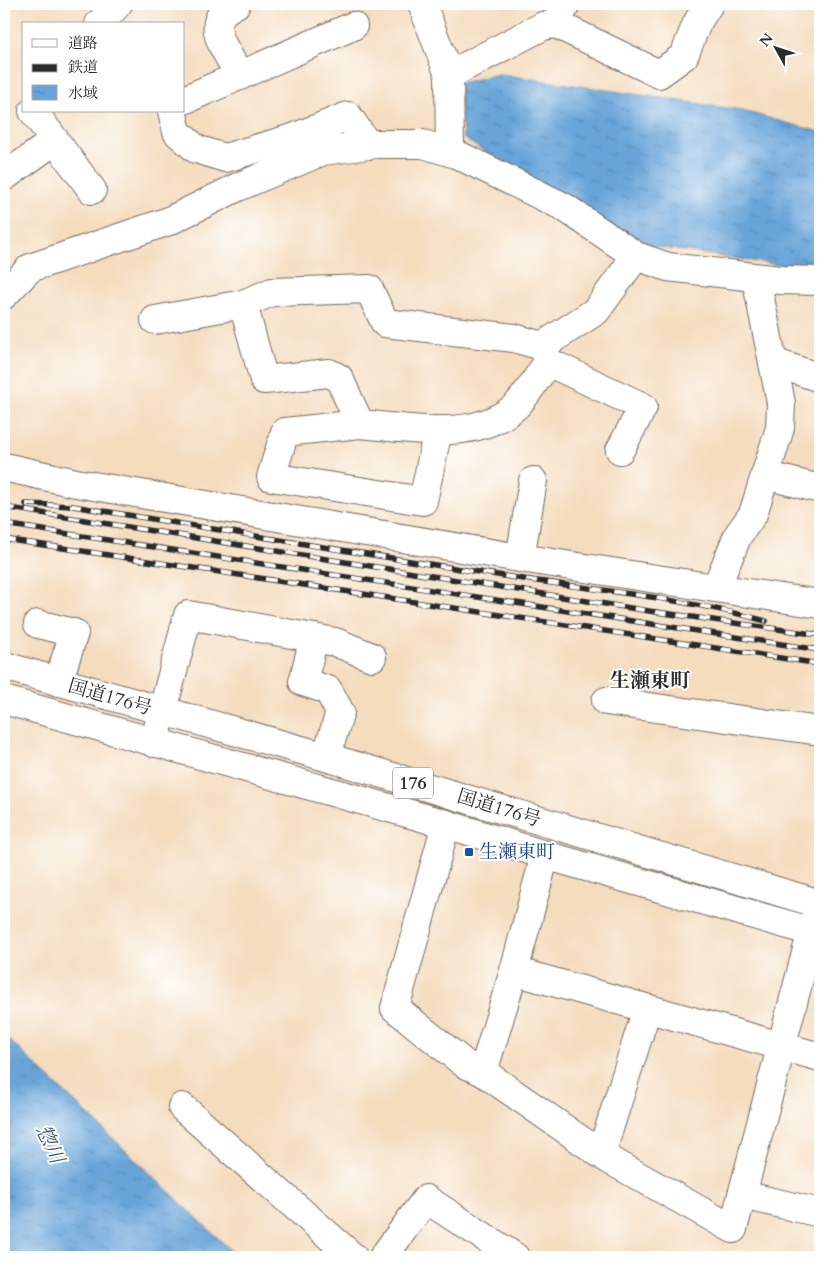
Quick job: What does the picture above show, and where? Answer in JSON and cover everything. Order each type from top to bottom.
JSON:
[{"type":"main road","points":[[100,22],[118,4]]},
{"type":"main road","points":[[236,4],[224,9],[218,18],[216,29],[240,76]]},
{"type":"main road","points":[[422,4],[449,75],[450,152]]},
{"type":"main road","points":[[449,75],[543,26],[561,14],[660,74],[684,56],[697,23],[709,4]]},
{"type":"main road","points":[[185,100],[353,26]]},
{"type":"main road","points":[[34,112],[92,190]]},
{"type":"main road","points":[[172,112],[177,132],[196,149],[225,158],[293,138],[348,116],[368,145]]},
{"type":"main road","points":[[4,176],[54,141]]},
{"type":"main road","points":[[4,295],[30,268],[116,235],[170,221],[238,187],[322,150],[368,145],[423,144],[450,152],[564,207],[636,256],[668,267],[756,278],[820,281]]},
{"type":"main road","points":[[438,430],[423,501],[271,477],[285,432],[360,424],[438,430],[474,428],[502,416],[517,405],[545,354],[596,311],[636,256]]},
{"type":"main road","points":[[716,588],[738,535],[753,514],[780,428],[781,403],[756,278]]},
{"type":"main road","points":[[154,320],[243,304],[272,292],[369,289],[380,333],[514,338],[643,407],[620,450]]},
{"type":"main road","points":[[243,304],[264,380],[329,373],[339,378],[360,424]]},
{"type":"main road","points":[[773,362],[820,378]]},
{"type":"main road","points":[[4,467],[76,483],[520,558],[820,604]]},
{"type":"main road","points":[[765,475],[820,489]]},
{"type":"main road","points":[[520,558],[533,481]]},
{"type":"main road","points":[[154,743],[188,615],[335,642],[372,657]]},
{"type":"main road","points":[[38,624],[74,633],[58,682]]},
{"type":"main road","points":[[314,638],[303,682],[328,690],[340,712],[326,757]]},
{"type":"main road","name":"国道176号","points":[[4,666],[326,757],[820,904]]},
{"type":"main road","name":"国道176号","points":[[4,700],[446,824],[545,855],[816,933]]},
{"type":"main road","points":[[606,701],[820,731]]},
{"type":"main road","points":[[446,824],[395,1008],[465,1064],[483,1072],[600,1154],[732,1229],[780,1045],[816,933],[820,904]]},
{"type":"main road","points":[[483,1072],[514,971],[545,855]]},
{"type":"main road","points":[[514,971],[647,1010],[820,1056]]},
{"type":"main road","points":[[600,1154],[647,1010]]},
{"type":"main road","points":[[182,1107],[353,1257]]},
{"type":"main road","points":[[742,1195],[820,1213]]},
{"type":"main road","points":[[383,1257],[426,1199],[500,1253]]},
{"type":"water","points":[[499,74],[735,109],[820,132],[820,267],[787,266],[636,244],[463,138],[459,83]]},
{"type":"water","name":"惣川","points":[[4,1035],[238,1257],[4,1257]]},
{"type":"railway","points":[[26,504],[73,506],[510,577],[639,595],[703,606],[766,621]]},
{"type":"railway","points":[[4,507],[649,611],[820,635]]},
{"type":"railway","points":[[4,524],[820,650]]},
{"type":"railway","points":[[4,539],[820,664]]},
{"type":"place","name":"生瀬東町","points":[[469,852]]},
{"type":"district","name":"生瀬東町","points":[[650,680]]}]
